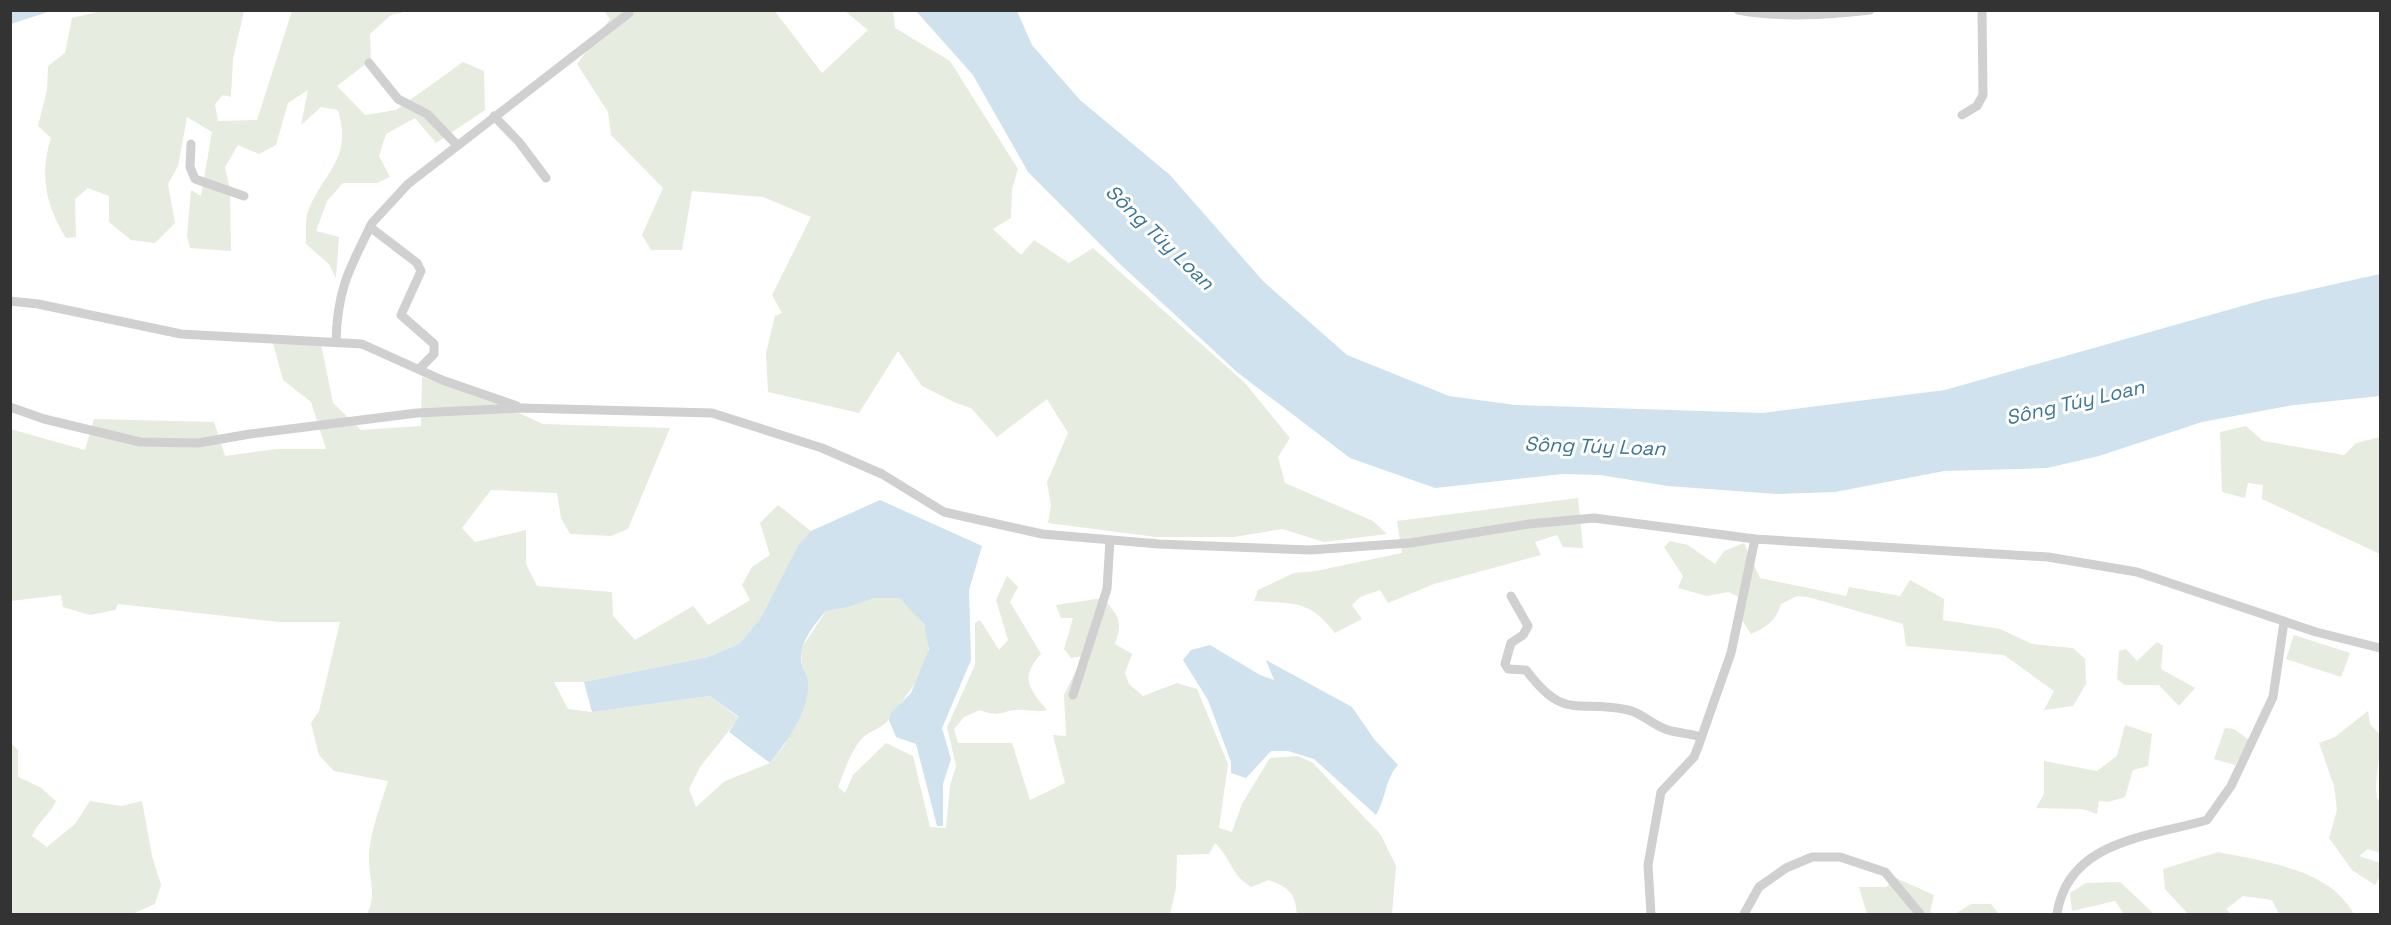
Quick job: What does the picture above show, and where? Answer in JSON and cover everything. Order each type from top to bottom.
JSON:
[{"type":"street","points":[[1737,10],[1764,15],[1804,16],[1870,10]]},
{"type":"street","points":[[1962,115],[1977,106],[1983,95],[1982,10]]},
{"type":"street","points":[[336,342],[336,315],[345,277],[370,227],[408,184],[629,13]]},
{"type":"street","points":[[369,63],[398,99],[428,114],[457,145]]},
{"type":"street","points":[[494,116],[519,142],[546,178]]},
{"type":"street","points":[[191,144],[190,167],[195,179],[244,196]]},
{"type":"street","points":[[370,227],[417,263],[421,271],[401,315],[434,344],[434,354],[419,369]]},
{"type":"street","points":[[10,301],[38,304],[181,334],[363,344],[442,380],[522,408]]},
{"type":"street","points":[[10,407],[44,419],[140,442],[198,443],[250,434],[417,413],[522,408],[712,413],[822,448],[882,474],[944,512],[1042,534],[1243,549],[1310,550],[1410,543],[1579,518],[1755,539],[2048,557],[2137,573],[2284,621],[2380,648]]},
{"type":"street","points":[[1651,915],[1648,865],[1661,792],[1694,757],[1731,652],[1755,539]]},
{"type":"street","points":[[1073,694],[1107,589],[1110,540]]},
{"type":"street","points":[[1511,596],[1528,626],[1523,635],[1510,643],[1505,663],[1508,669],[1526,670],[1545,693],[1564,704],[1579,708],[1595,706],[1629,710],[1641,714],[1665,729],[1701,737]]},
{"type":"street","points":[[2057,915],[2064,887],[2091,857],[2122,842],[2207,820],[2214,813],[2231,786],[2273,697],[2284,621]]},
{"type":"street","points":[[1744,915],[1759,887],[1786,868],[1812,857],[1839,857],[1885,872],[1920,915]]},
{"type":"shaded area","points":[[774,10],[822,73],[868,30],[845,11],[893,11],[895,28],[950,61],[1018,169],[1012,189],[1011,218],[993,229],[1021,255],[1034,240],[1069,263],[1093,248],[1244,382],[1290,438],[1278,457],[1285,483],[1373,521],[1387,534],[1324,542],[1282,529],[1234,537],[1156,537],[1048,523],[1051,506],[1047,482],[1068,433],[1047,399],[997,437],[971,408],[922,386],[898,351],[859,413],[768,392],[766,353],[775,316],[782,313],[772,295],[811,217],[763,197],[692,191],[682,250],[651,250],[642,235],[663,188],[611,135],[608,112],[577,64],[610,19],[604,11]]},
{"type":"shaded area","points":[[101,11],[244,11],[233,59],[231,97],[223,95],[215,104],[218,121],[257,120],[292,11],[409,11],[391,15],[370,34],[371,60],[337,86],[365,115],[396,110],[463,62],[484,71],[485,110],[436,143],[415,118],[386,134],[379,156],[390,177],[377,183],[343,183],[327,201],[316,231],[339,237],[336,278],[329,264],[306,244],[306,219],[314,198],[339,154],[342,127],[338,110],[321,107],[301,125],[308,90],[288,103],[276,145],[259,154],[238,145],[225,167],[230,190],[231,251],[190,248],[187,236],[191,190],[201,196],[212,132],[187,117],[178,166],[168,184],[175,223],[155,243],[131,240],[109,222],[109,196],[88,188],[75,199],[76,237],[66,238],[49,202],[46,190],[45,165],[51,138],[38,126],[47,90],[48,66],[65,53],[72,18]]},
{"type":"shaded area","points":[[273,343],[321,344],[333,403],[361,430],[421,426],[422,377],[497,403],[543,424],[670,428],[628,529],[611,536],[570,534],[561,518],[557,493],[491,490],[462,528],[475,542],[526,530],[526,564],[537,586],[612,592],[613,616],[635,640],[693,606],[708,625],[750,600],[742,585],[752,567],[770,555],[760,523],[778,505],[811,531],[798,547],[760,619],[739,644],[708,657],[584,682],[554,682],[568,709],[592,712],[710,696],[739,718],[700,767],[689,789],[696,807],[725,781],[770,763],[785,744],[808,682],[802,664],[801,649],[826,611],[849,607],[874,598],[899,598],[924,625],[928,639],[925,664],[920,676],[886,722],[866,735],[856,746],[838,787],[845,793],[853,775],[886,743],[913,756],[930,827],[946,828],[950,786],[956,766],[947,727],[975,665],[975,623],[980,620],[999,650],[1008,640],[996,600],[1007,576],[1018,587],[1010,602],[1041,654],[1030,669],[1029,682],[1031,689],[1047,710],[1018,710],[996,714],[980,710],[964,717],[954,729],[958,743],[1012,743],[1030,800],[1065,783],[1053,735],[1066,736],[1064,695],[1083,656],[1071,658],[1064,649],[1073,618],[1061,618],[1056,605],[1103,598],[1118,619],[1119,629],[1115,644],[1132,654],[1125,673],[1129,684],[1143,696],[1177,683],[1197,689],[1228,764],[1219,828],[1232,832],[1242,804],[1270,758],[1298,756],[1313,763],[1381,835],[1396,866],[1392,914],[1297,914],[1293,896],[1286,888],[1269,880],[1251,887],[1239,877],[1215,843],[1209,854],[1177,855],[1176,888],[1170,914],[367,914],[372,900],[369,859],[371,840],[388,781],[334,771],[319,755],[311,723],[319,711],[340,622],[279,622],[118,604],[115,610],[90,615],[63,607],[61,595],[11,601],[10,429],[85,450],[94,419],[214,422],[225,456],[277,449],[326,449],[311,402],[283,380]]},
{"type":"shaded area","points":[[2246,426],[2263,441],[2344,455],[2356,443],[2380,437],[2380,554],[2262,499],[2263,485],[2248,483],[2245,498],[2222,492],[2220,432]]},
{"type":"shaded area","points":[[1578,498],[1583,548],[1563,547],[1557,535],[1535,542],[1541,555],[1434,584],[1388,603],[1380,590],[1360,597],[1352,605],[1362,619],[1335,633],[1317,614],[1300,605],[1254,601],[1258,590],[1294,573],[1316,571],[1402,553],[1397,521]]},
{"type":"shaded area","points":[[1670,541],[1688,545],[1715,564],[1724,551],[1744,543],[1760,578],[1846,596],[1849,587],[1900,596],[1910,580],[1944,599],[1943,620],[2000,629],[2032,644],[2073,648],[2085,659],[2086,684],[2073,706],[2044,710],[2054,691],[2004,655],[1906,646],[1903,624],[1808,597],[1797,596],[1781,604],[1770,623],[1751,634],[1742,620],[1746,600],[1728,592],[1707,596],[1678,588],[1683,576],[1664,547]]},
{"type":"shaded area","points":[[2294,635],[2350,653],[2341,677],[2286,659]]},
{"type":"shaded area","points":[[2157,642],[2163,646],[2161,669],[2195,688],[2179,706],[2159,685],[2125,685],[2117,679],[2119,651],[2126,649],[2137,661]]},
{"type":"shaded area","points":[[2368,711],[2370,724],[2380,735],[2376,791],[2377,799],[2380,800],[2380,853],[2368,849],[2359,856],[2380,863],[2380,876],[2375,885],[2352,870],[2329,838],[2337,810],[2334,786],[2319,743],[2335,737]]},
{"type":"shaded area","points":[[2125,725],[2152,734],[2148,766],[2133,770],[2125,797],[2108,802],[2099,801],[2097,814],[2082,809],[2036,808],[2044,794],[2044,761],[2097,771],[2117,756]]},
{"type":"shaded area","points":[[2225,728],[2234,729],[2249,740],[2235,765],[2214,759]]},
{"type":"shaded area","points":[[11,743],[18,750],[18,777],[40,787],[56,801],[32,836],[47,847],[75,824],[90,801],[121,806],[142,801],[152,856],[161,885],[155,904],[132,914],[11,914]]},
{"type":"shaded area","points":[[2218,852],[2275,864],[2312,877],[2329,886],[2354,914],[2279,914],[2272,900],[2243,896],[2226,909],[2231,914],[2188,914],[2165,889],[2163,869]]},
{"type":"shaded area","points":[[1896,878],[1934,895],[1930,912],[1936,914],[1867,914],[1859,887],[1886,887]]},
{"type":"shaded area","points":[[2120,882],[2154,914],[2124,914],[2115,901],[2072,911],[2070,893],[2086,883]]},
{"type":"shaded area","points":[[1971,904],[1991,904],[1999,914],[1955,914]]},
{"type":"water","points":[[11,10],[51,10],[51,11],[11,24]]},
{"type":"water","name":"Sông Túy Loan","points":[[916,11],[1017,11],[1032,45],[1080,100],[1170,175],[1263,281],[1347,355],[1449,396],[1515,405],[1763,413],[1945,390],[2263,300],[2380,274],[2380,396],[2294,405],[2202,422],[2099,456],[2047,468],[1944,471],[1835,492],[1777,494],[1668,486],[1600,475],[1562,474],[1435,488],[1350,458],[1237,372],[1121,265],[1028,172],[973,75]]},
{"type":"water","points":[[880,500],[982,546],[969,590],[971,660],[942,728],[951,759],[943,784],[943,826],[937,826],[916,744],[896,737],[889,720],[891,713],[911,693],[929,649],[924,624],[899,598],[874,598],[849,607],[826,611],[816,623],[802,650],[802,665],[808,683],[805,705],[790,736],[770,763],[729,732],[739,717],[710,696],[592,712],[584,682],[708,657],[739,644],[760,619],[798,546],[811,531]]},
{"type":"water","points":[[1210,645],[1260,675],[1274,680],[1266,660],[1352,707],[1374,739],[1398,765],[1390,776],[1376,815],[1314,759],[1288,751],[1271,751],[1246,778],[1231,773],[1231,762],[1208,700],[1183,660],[1191,650]]}]
